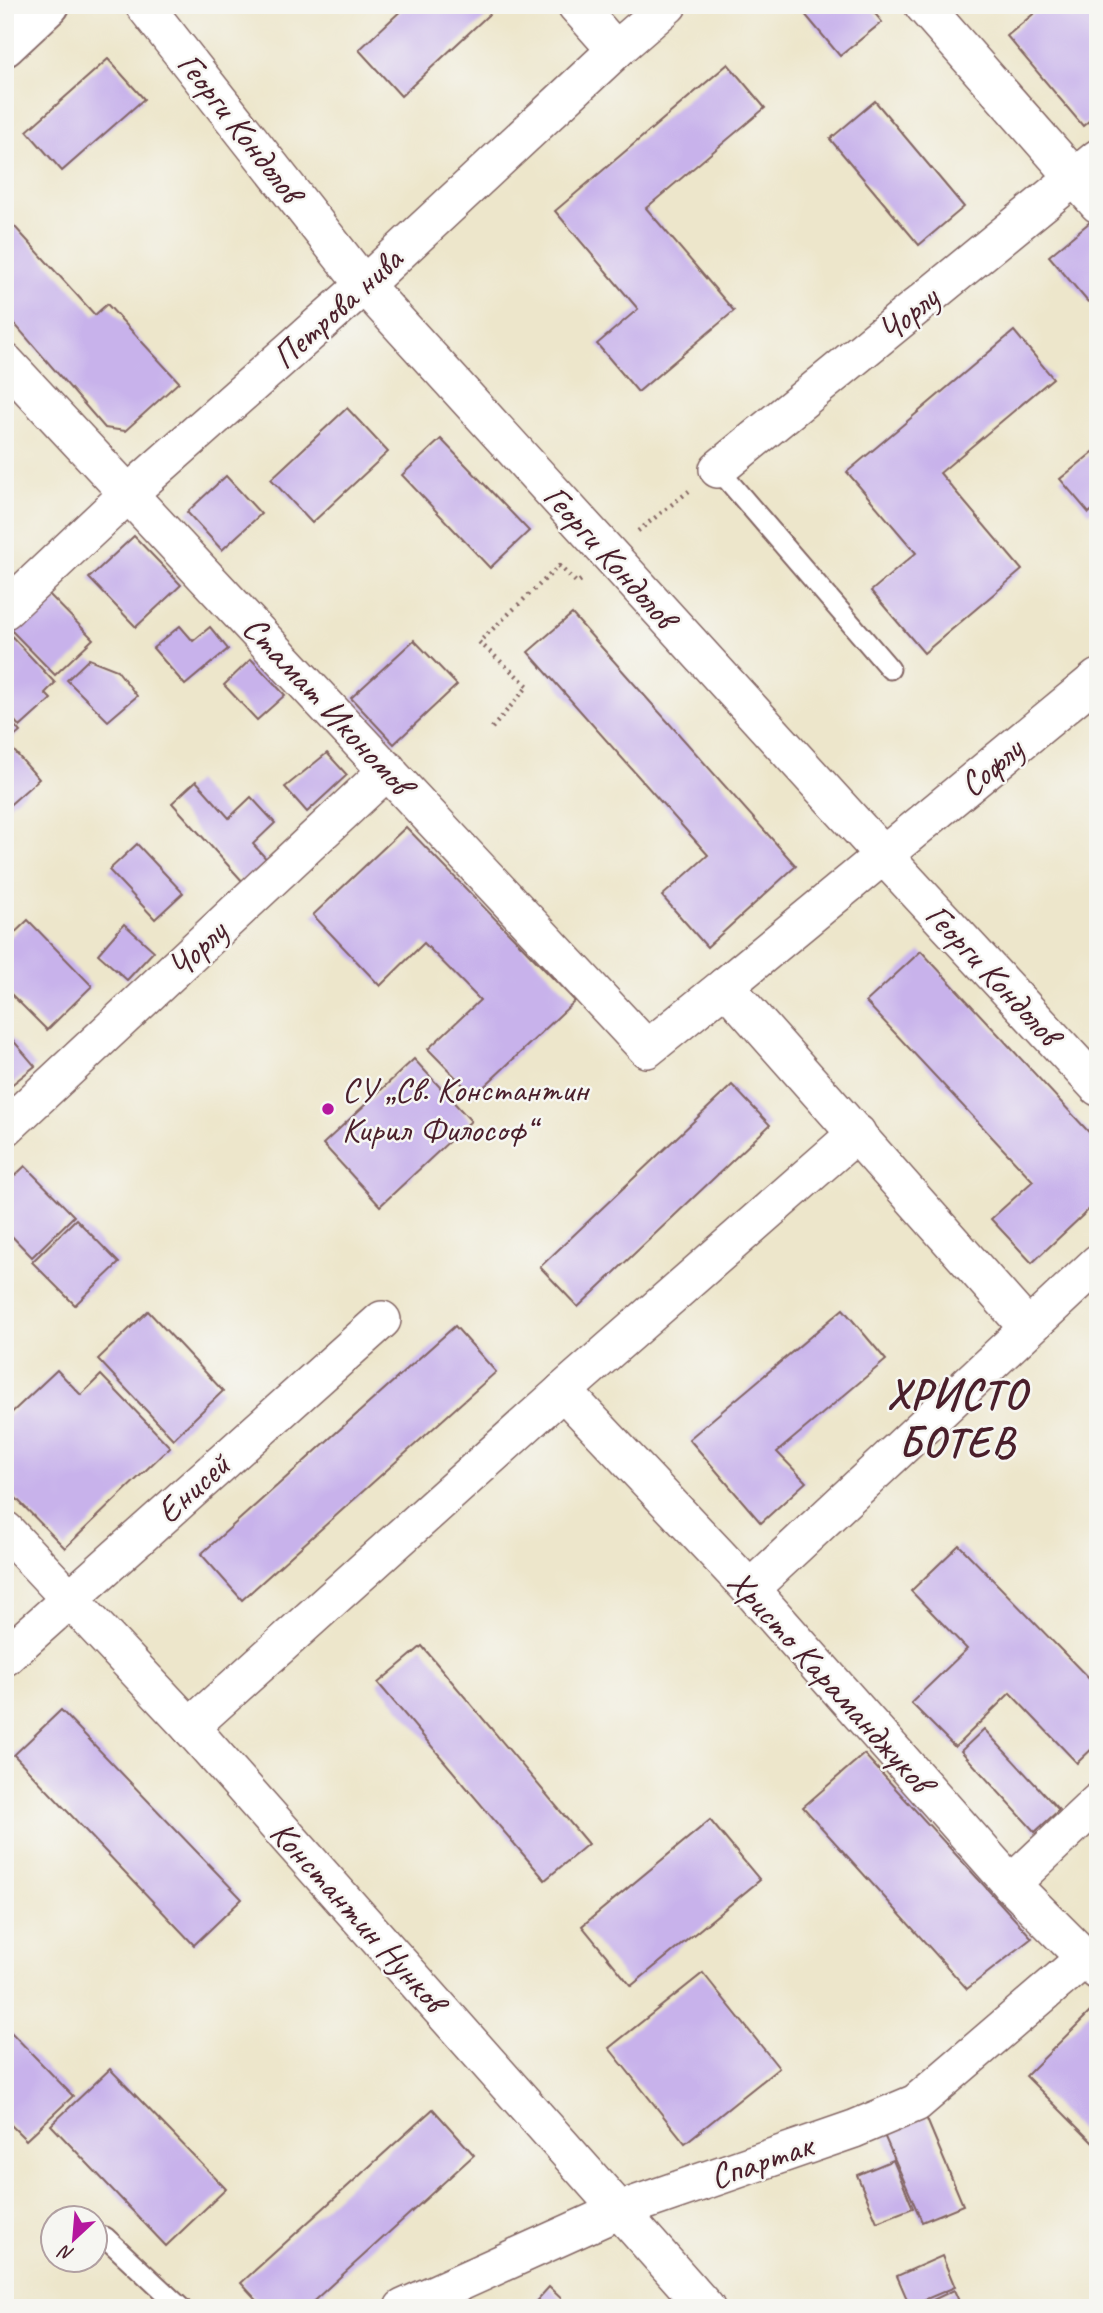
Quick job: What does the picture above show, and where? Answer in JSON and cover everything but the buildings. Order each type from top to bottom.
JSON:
[{"type":"street","points":[[5,47],[50,5]]},
{"type":"street","name":"Георги Кондолов","points":[[144,5],[364,285],[1098,1087]]},
{"type":"street","points":[[576,5],[616,50]]},
{"type":"street","name":"Петрова нива","points":[[5,610],[128,494],[364,285],[616,50],[668,5]]},
{"type":"street","points":[[923,5],[1086,168],[1098,204]]},
{"type":"street","name":"Чорлу","points":[[718,469],[1086,168]]},
{"type":"street","name":"Стамат Икономов","points":[[5,362],[647,1049]]},
{"type":"street","name":"Софлу","points":[[647,1049],[1098,678]]},
{"type":"street","name":"Чорлу","points":[[5,1128],[388,770]]},
{"type":"street","points":[[725,986],[1028,1328]]},
{"type":"street","points":[[190,1727],[563,1391],[858,1133]]},
{"type":"street","points":[[750,1589],[1098,1263]]},
{"type":"street","name":"Енисей","points":[[5,1657],[382,1320]]},
{"type":"street","name":"Христо Караманджуков","points":[[563,1391],[750,1589],[1011,1884],[1091,1964]]},
{"type":"street","name":"Константин Нунков","points":[[5,1530],[190,1727],[706,2308]]},
{"type":"street","points":[[1011,1884],[1098,1802]]},
{"type":"street","name":"Спартак","points":[[426,2303],[620,2210],[854,2129],[916,2103],[1091,1964]]},
{"type":"lane","points":[[718,469],[890,669]]},
{"type":"lane","points":[[108,2240],[181,2308]]},
{"type":"path","points":[[492,729],[528,686],[479,642],[559,566],[577,583],[608,554],[718,469]]},
{"type":"place","name":"СУ „Св. Константин Кирил Философ“","points":[[328,1109]]},
{"type":"district","name":"ХРИСТО БОТЕВ","points":[[957,1418]]}]
